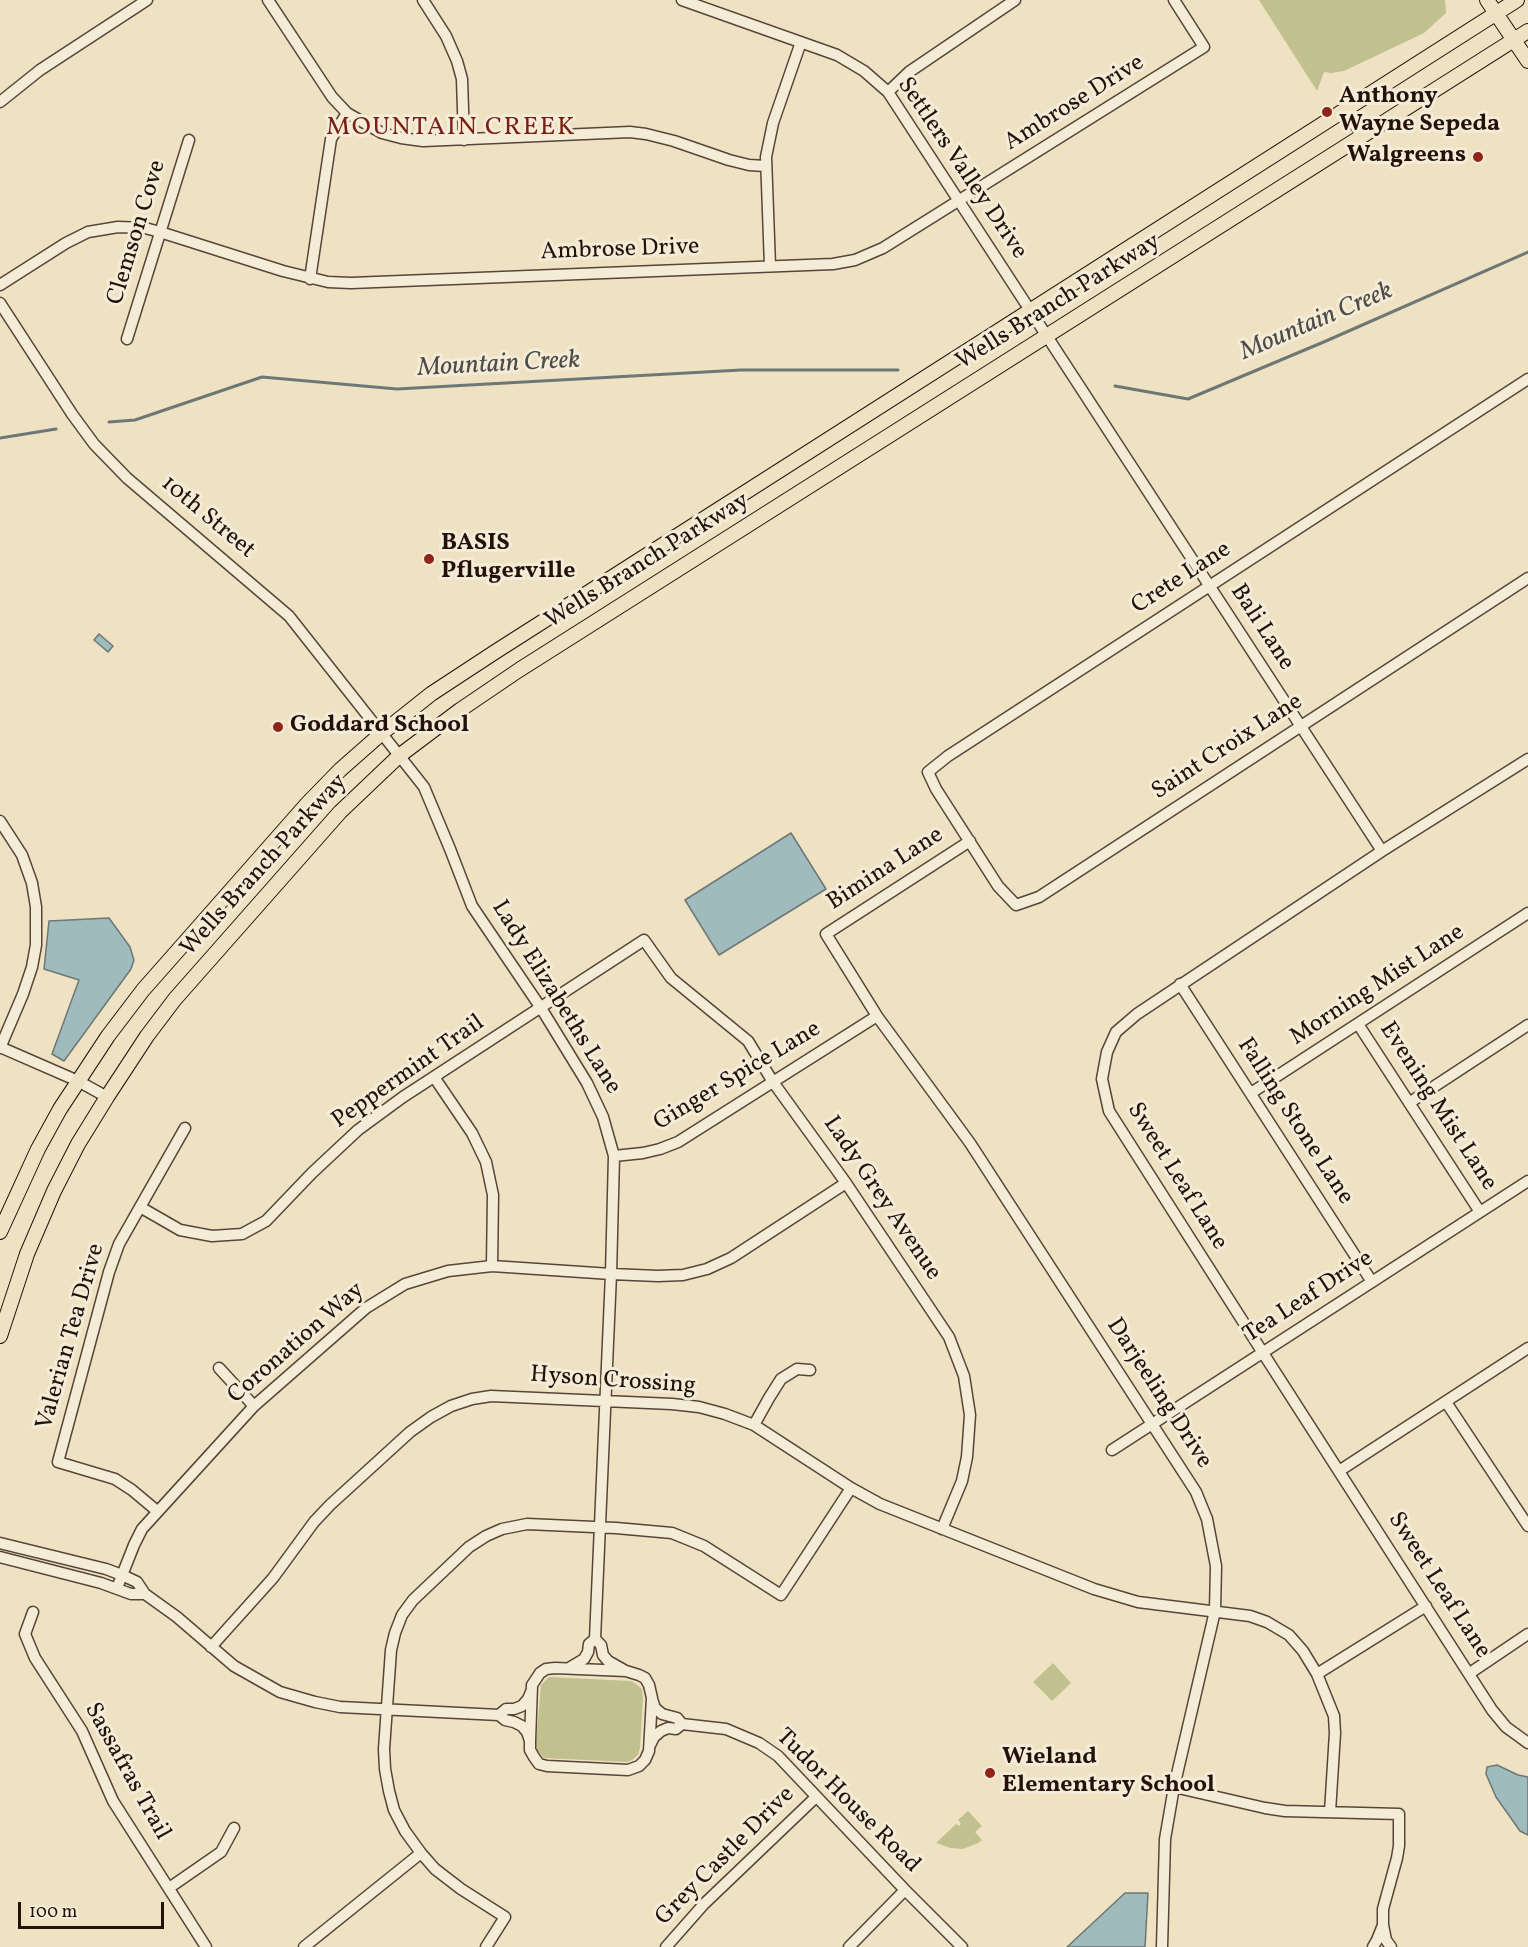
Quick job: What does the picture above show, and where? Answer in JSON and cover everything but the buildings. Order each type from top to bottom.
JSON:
[{"type":"main road","points":[[1487,0],[1528,61]]},
{"type":"main road","name":"Wells Branch Parkway","points":[[0,1232],[38,1149],[78,1081],[143,990],[307,804],[340,770],[430,694],[1517,0]]},
{"type":"main road","points":[[1522,0],[1528,9]]},
{"type":"main road","name":"Wells Branch Parkway","points":[[0,1336],[27,1254],[54,1191],[78,1144],[147,1036],[176,999],[340,812],[399,756],[460,710],[519,670],[1047,338],[1528,31]]},
{"type":"main road","points":[[1346,108],[1364,135]]},
{"type":"street","points":[[0,102],[40,70],[147,0]]},
{"type":"street","points":[[268,0],[326,89],[347,113],[382,133],[423,141],[630,132],[674,141],[729,160],[765,166]]},
{"type":"street","points":[[423,0],[446,36],[457,61],[462,79],[464,140]]},
{"type":"street","name":"Settlers Valley Drive","points":[[682,0],[837,55],[864,71],[888,92],[1047,338]]},
{"type":"street","name":"Ambrose Drive","points":[[0,285],[66,243],[88,232],[118,227],[145,228],[160,232],[310,279],[351,283],[833,264],[865,257],[960,201],[1204,47],[1174,0]]},
{"type":"street","points":[[888,92],[909,72],[1011,1]]},
{"type":"street","points":[[770,266],[765,166],[773,123],[801,42]]},
{"type":"street","points":[[310,279],[331,139],[347,113]]},
{"type":"street","name":"Clemson Cove","points":[[126,339],[189,140]]},
{"type":"street","name":"10th Street","points":[[0,303],[72,414],[100,451],[127,478],[289,616],[399,756]]},
{"type":"street","name":"Bali Lane","points":[[1047,338],[1382,851]]},
{"type":"street","name":"Crete Lane","points":[[970,841],[928,772],[948,756],[1528,379]]},
{"type":"street","name":"Saint Croix Lane","points":[[970,841],[998,886],[1016,905],[1039,897],[1528,578]]},
{"type":"street","name":"Lady Elizabeths Lane","points":[[399,756],[424,787],[472,906],[541,1008],[587,1083],[603,1117],[614,1156],[595,1639]]},
{"type":"street","name":"Sweet Leaf Lane","points":[[1528,759],[1382,851],[1137,1014],[1116,1032],[1107,1052],[1102,1079],[1108,1112],[1492,1710],[1506,1727],[1528,1743]]},
{"type":"street","points":[[0,821],[22,855],[32,884],[36,907],[36,935],[32,967],[0,1047],[107,1096]]},
{"type":"street","name":"Bimina Lane","points":[[826,934],[970,841]]},
{"type":"street","name":"Morning Mist Lane","points":[[1251,1094],[1528,913]]},
{"type":"street","name":"Darjeeling Drive","points":[[826,934],[877,1016],[970,1143],[1196,1492],[1207,1519],[1216,1566],[1215,1611],[1174,1787],[1165,1839],[1162,1947]]},
{"type":"street","name":"Peppermint Trail","points":[[141,1207],[180,1230],[212,1236],[242,1234],[266,1221],[358,1130],[403,1097],[644,940]]},
{"type":"street","name":"Lady Grey Avenue","points":[[644,940],[671,978],[748,1041],[773,1082],[846,1183],[949,1337],[964,1376],[970,1415],[967,1457],[962,1481],[942,1529]]},
{"type":"street","name":"Falling Stone Lane","points":[[1180,984],[1372,1282]]},
{"type":"street","name":"Ginger Spice Lane","points":[[614,1156],[643,1153],[678,1142],[877,1016]]},
{"type":"street","name":"Evening Mist Lane","points":[[1358,1024],[1480,1212]]},
{"type":"street","points":[[1409,1103],[1528,1025]]},
{"type":"street","points":[[434,1077],[472,1133],[486,1162],[493,1195],[492,1266]]},
{"type":"street","name":"Valerian Tea Drive","points":[[157,1511],[115,1479],[58,1462],[109,1272],[119,1244],[185,1128]]},
{"type":"street","name":"Tea Leaf Drive","points":[[1112,1450],[1528,1181]]},
{"type":"street","name":"Coronation Way","points":[[117,1588],[142,1529],[254,1406],[366,1308],[405,1284],[448,1271],[492,1266],[611,1274],[683,1275],[706,1269],[731,1258],[846,1183]]},
{"type":"street","points":[[1339,1471],[1528,1348]]},
{"type":"street","points":[[219,1368],[254,1406]]},
{"type":"street","points":[[754,1425],[781,1379],[797,1369],[810,1370]]},
{"type":"street","name":"Hyson Crossing","points":[[211,1647],[273,1578],[314,1522],[330,1505],[410,1432],[451,1406],[491,1396],[604,1400],[699,1407],[754,1425],[851,1488],[880,1504],[1094,1589],[1138,1602],[1250,1616],[1267,1622],[1288,1635],[1303,1651],[1317,1674],[1334,1716],[1330,1812]]},
{"type":"street","points":[[1446,1402],[1528,1526]]},
{"type":"street","points":[[486,1947],[505,1917],[447,1879],[421,1853],[405,1831],[394,1810],[389,1791],[384,1749],[391,1650],[402,1616],[413,1600],[469,1547],[486,1536],[518,1525],[657,1531],[689,1539],[704,1546],[780,1595],[851,1488]]},
{"type":"street","name":"Tudor House Road","points":[[0,1543],[122,1575],[137,1582],[145,1594],[171,1612],[234,1666],[280,1692],[340,1707],[499,1715],[505,1720],[522,1726],[527,1732],[530,1750],[539,1764],[635,1769],[645,1760],[654,1737],[660,1731],[668,1728],[676,1729],[682,1724]]},
{"type":"street","name":"Tudor House Road","points":[[0,1557],[117,1588],[131,1594],[145,1594]]},
{"type":"street","points":[[1317,1674],[1426,1606]]},
{"type":"street","name":"Sassafras Trail","points":[[33,1612],[25,1634],[35,1658],[82,1731],[113,1801],[207,1947]]},
{"type":"street","points":[[1470,1673],[1528,1634]]},
{"type":"street","points":[[569,1668],[584,1659],[589,1644],[595,1639],[601,1645],[603,1655],[608,1661],[626,1671]]},
{"type":"street","name":"Tudor House Road","points":[[499,1715],[506,1709],[522,1706],[528,1699],[534,1681],[546,1669],[626,1671],[645,1678],[656,1708],[662,1714],[677,1718],[682,1724],[726,1729],[759,1743],[778,1756],[962,1947]]},
{"type":"street","points":[[530,1741],[532,1690]]},
{"type":"street","points":[[649,1747],[652,1698]]},
{"type":"street","points":[[1174,1787],[1285,1811],[1399,1814],[1399,1846],[1383,1909],[1386,1940],[1391,1947]]},
{"type":"street","name":"Grey Castle Drive","points":[[666,1947],[704,1904],[816,1797]]},
{"type":"street","points":[[169,1888],[220,1852],[234,1828]]},
{"type":"street","points":[[304,1947],[421,1853]]},
{"type":"street","points":[[849,1947],[905,1890]]},
{"type":"street","points":[[1373,1947],[1383,1925]]},
{"type":"green space","points":[[1259,0],[1445,0],[1446,13],[1424,33],[1344,71],[1324,72],[1317,91]]},
{"type":"green space","points":[[1053,1663],[1071,1683],[1052,1701],[1033,1682]]},
{"type":"green space","points":[[549,1677],[631,1681],[642,1689],[638,1755],[627,1762],[544,1758],[537,1750],[536,1742],[541,1685]]},
{"type":"green space","points":[[968,1811],[982,1826],[975,1832],[982,1840],[963,1849],[936,1843],[956,1824],[959,1826],[961,1824],[958,1820]]},
{"type":"water","points":[[99,634],[113,646],[108,652],[94,640]]},
{"type":"water","points":[[791,833],[826,889],[719,955],[685,900]]},
{"type":"water","points":[[109,918],[130,947],[134,960],[131,969],[64,1061],[52,1054],[79,980],[44,969],[49,921]]},
{"type":"water","points":[[1497,1765],[1528,1777],[1528,1835],[1520,1831],[1496,1797],[1486,1774],[1487,1767]]},
{"type":"water","points":[[1125,1893],[1148,1893],[1145,1947],[1067,1947]]},
{"type":"waterway","name":"Mountain Creek","points":[[1115,386],[1188,399],[1528,252]]},
{"type":"waterway","name":"Mountain Creek","points":[[109,422],[135,420],[262,377],[397,389],[741,370],[898,370]]},
{"type":"waterway","name":"Mountain Creek","points":[[0,438],[56,429]]},
{"type":"place","name":"Anthony Wayne Sepeda","points":[[1327,112]]},
{"type":"place","name":"Walgreens","points":[[1478,157]]},
{"type":"place","name":"BASIS Pflugerville","points":[[429,559]]},
{"type":"place","name":"Goddard School","points":[[278,727]]},
{"type":"place","name":"Wieland Elementary School","points":[[990,1773]]},
{"type":"district","name":"MOUNTAIN CREEK","points":[[451,129]]}]
